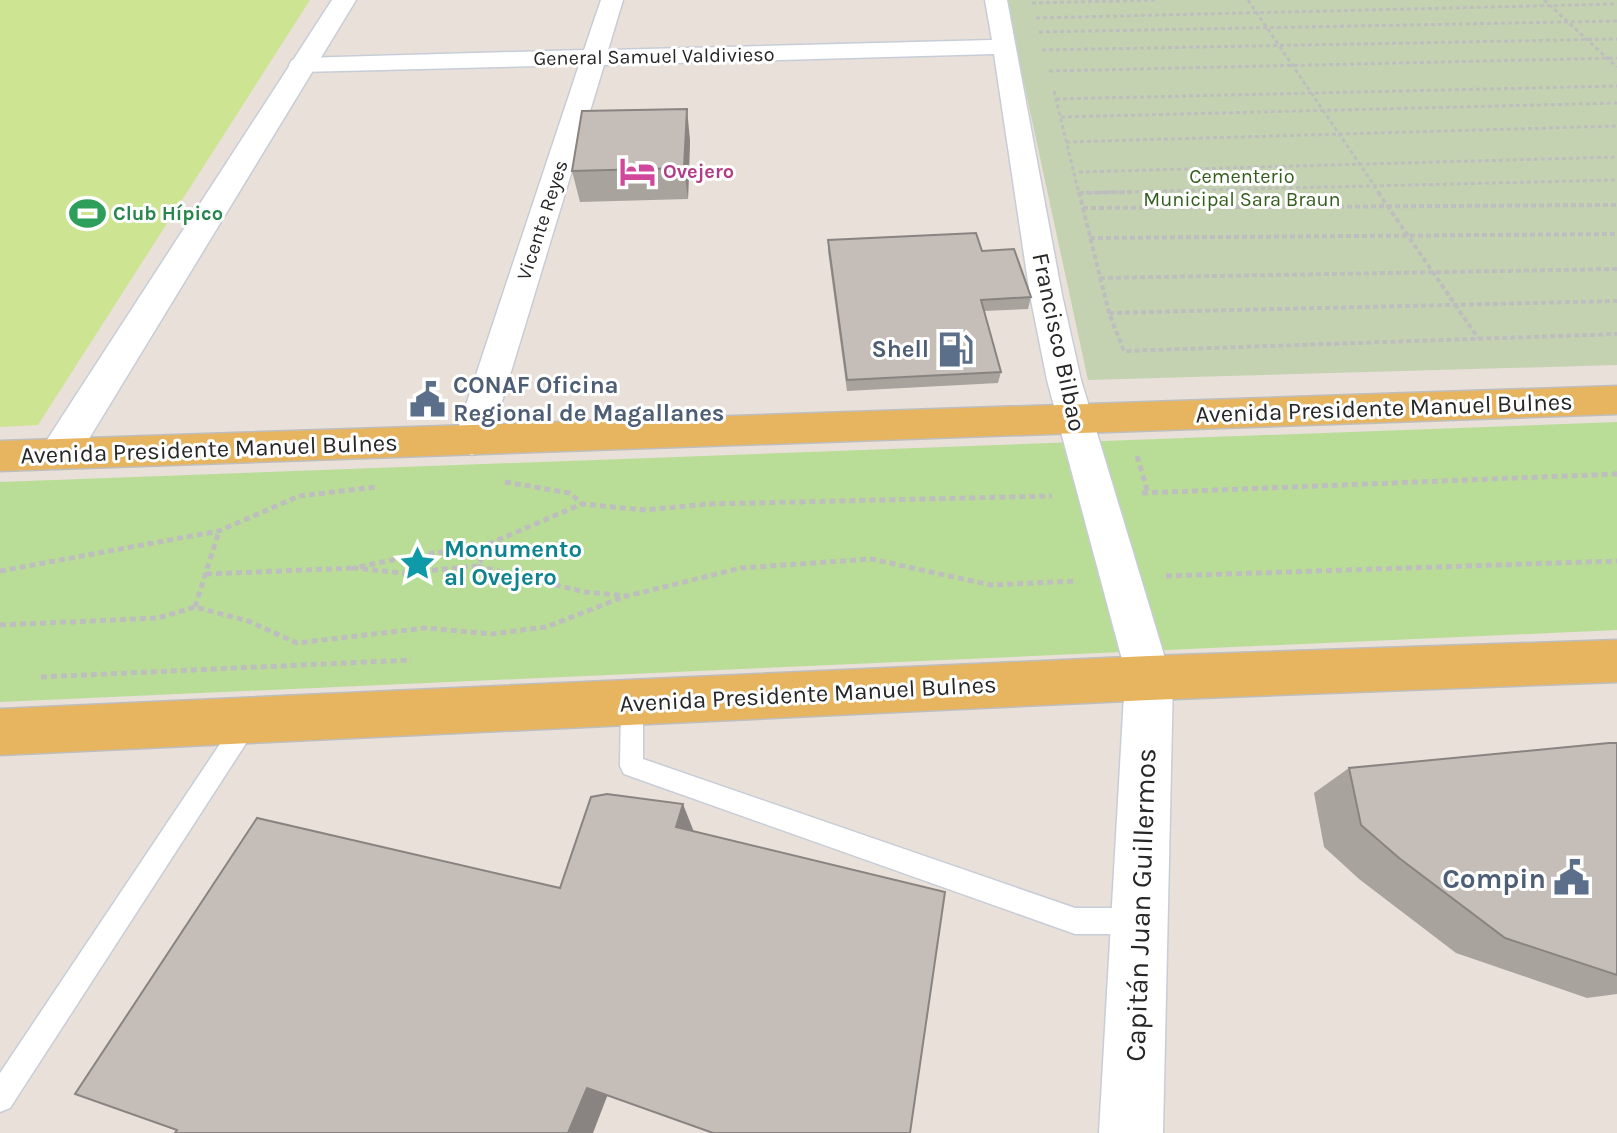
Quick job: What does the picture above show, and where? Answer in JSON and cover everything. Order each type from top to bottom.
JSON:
[{"type":"main road","name":"Avenida Presidente Manuel Bulnes","points":[[0,456],[1617,400]]},
{"type":"main road","name":"Avenida Presidente Manuel Bulnes","points":[[0,732],[1149,678],[1617,661]]},
{"type":"street","points":[[59,454],[344,0]]},
{"type":"street","name":"Vicente Reyes","points":[[472,441],[612,0]]},
{"type":"street","name":"Francisco Bilbao","points":[[996,0],[1054,335],[1073,419],[1123,578],[1149,678]]},
{"type":"street","name":"General Samuel Valdivieso","points":[[301,65],[1006,47]]},
{"type":"street","name":"Capitán Juan Guillermos","points":[[1131,1133],[1149,678]]},
{"type":"lane","points":[[632,702],[632,766],[1075,921],[1139,921]]},
{"type":"lane","points":[[0,1098],[249,719]]},
{"type":"path","points":[[1031,0],[1032,3],[1158,0]]},
{"type":"path","points":[[1248,0],[1479,339]]},
{"type":"path","points":[[1544,0],[1617,67]]},
{"type":"path","points":[[1617,4],[1036,18],[1109,313],[1124,351],[1617,334]]},
{"type":"path","points":[[1039,32],[1617,21]]},
{"type":"path","points":[[1044,51],[1617,39]]},
{"type":"path","points":[[1049,71],[1617,58]]},
{"type":"path","points":[[1056,99],[1617,86]]},
{"type":"path","points":[[1061,117],[1617,103]]},
{"type":"path","points":[[1066,142],[1617,126]]},
{"type":"path","points":[[1079,172],[1617,157]]},
{"type":"path","points":[[1079,193],[1617,180]]},
{"type":"path","points":[[1083,208],[1617,205]]},
{"type":"path","points":[[1090,238],[1617,234]]},
{"type":"path","points":[[1100,278],[1617,269]]},
{"type":"path","points":[[1109,313],[1617,301]]},
{"type":"path","points":[[354,568],[402,555],[479,548],[582,504],[570,493],[498,481]]},
{"type":"path","points":[[0,571],[219,531],[299,496],[386,487]]},
{"type":"path","points":[[195,607],[219,531]]},
{"type":"path","points":[[477,566],[483,557],[479,548]]},
{"type":"path","points":[[206,574],[354,568],[403,573],[477,566],[585,592]]},
{"type":"path","points":[[0,625],[158,618],[195,607],[248,621],[297,643],[425,628],[492,634],[546,627],[627,596]]},
{"type":"green space","name":"Club Hípico","points":[[0,0],[310,0],[38,425],[0,427]]},
{"type":"green space","name":"Cementerio Municipal Sara Braun","points":[[1006,0],[1617,0],[1617,365],[1088,380]]},
{"type":"green space","points":[[1617,422],[1617,630],[0,702],[0,482]]},
{"type":"building","points":[[687,109],[684,168],[572,171],[582,111]]},
{"type":"building","points":[[976,233],[982,251],[1014,249],[1031,297],[981,300],[1001,372],[847,380],[828,240]]},
{"type":"building","points":[[1617,743],[1617,975],[1505,938],[1399,858],[1361,825],[1349,768]]},
{"type":"building","points":[[607,794],[683,804],[676,827],[945,892],[910,1133],[713,1133],[587,1088],[568,1133],[175,1133],[177,1130],[75,1094],[257,818],[560,888],[591,797]]},
{"type":"place","name":"Ovejero","points":[[637,171]]},
{"type":"place","name":"Club Hípico","points":[[87,213]]},
{"type":"place","name":"Shell","points":[[955,349]]},
{"type":"place","name":"CONAF Oficina Regional de Magallanes","points":[[427,399]]},
{"type":"place","name":"Monumento al Ovejero","points":[[418,563]]},
{"type":"place","name":"Compin","points":[[1572,878]]}]
